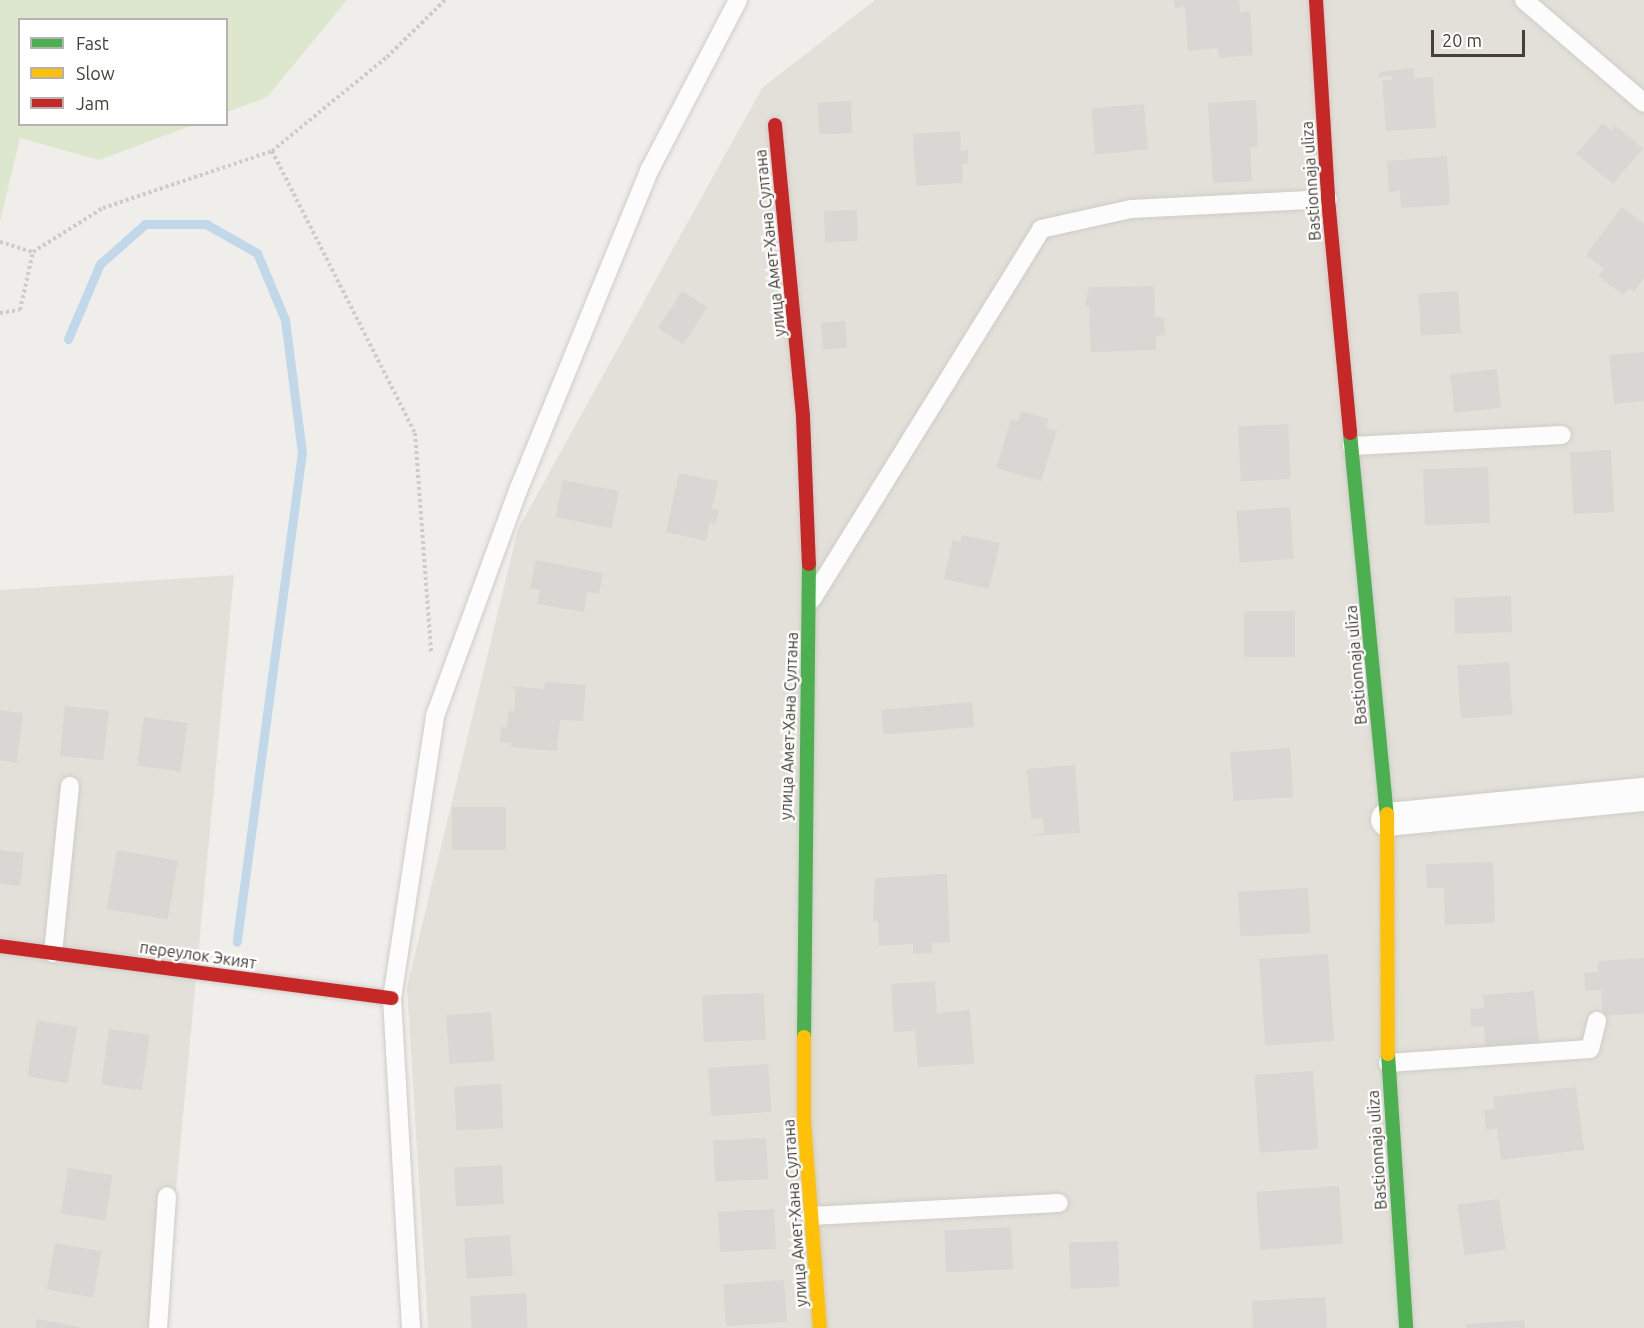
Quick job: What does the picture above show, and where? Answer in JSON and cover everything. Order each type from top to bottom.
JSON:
[{"type":"street","name":"Bastionnaja uliza","points":[[1316,0],[1328,199],[1387,819],[1388,1063],[1406,1328]]},
{"type":"street","name":"улица Амет-Хана Султана","points":[[775,125],[803,417],[810,603],[803,874],[804,1122],[820,1328]]},
{"type":"street","points":[[1387,819],[1644,794]]},
{"type":"street","name":"переулок Экият","points":[[0,946],[392,998]]},
{"type":"lane","points":[[411,1328],[392,998],[435,716],[519,488],[649,171],[738,0]]},
{"type":"lane","points":[[1524,0],[1644,103]]},
{"type":"lane","points":[[810,603],[1041,229],[1131,209],[1328,199]]},
{"type":"lane","points":[[1352,446],[1562,435]]},
{"type":"lane","points":[[53,953],[70,786]]},
{"type":"lane","points":[[1388,1063],[1590,1049],[1597,1022]]},
{"type":"lane","points":[[158,1328],[167,1196]]},
{"type":"lane","points":[[811,1216],[1059,1203]]},
{"type":"path","points":[[0,313],[20,310],[33,252],[103,208],[272,151],[387,57],[445,0]]},
{"type":"path","points":[[272,151],[416,433],[431,657]]},
{"type":"path","points":[[0,242],[33,252]]},
{"type":"shaded area","points":[[875,0],[1644,0],[1644,1328],[428,1328],[407,987],[518,529],[762,88]]},
{"type":"shaded area","points":[[234,575],[163,1328],[0,1328],[0,590]]},
{"type":"green space","points":[[0,0],[347,0],[267,97],[228,112],[228,18],[18,18],[18,126],[190,126],[99,160],[20,138],[0,222]]},
{"type":"building","points":[[1174,0],[1239,0],[1240,12],[1250,11],[1253,55],[1219,58],[1218,48],[1188,51],[1185,7],[1175,8]]},
{"type":"building","points":[[1414,68],[1414,78],[1433,77],[1436,128],[1386,131],[1382,80],[1392,80],[1392,76],[1379,77],[1379,72]]},
{"type":"building","points":[[1256,100],[1258,146],[1250,147],[1252,181],[1213,183],[1208,103]]},
{"type":"building","points":[[851,101],[852,133],[819,134],[818,102]]},
{"type":"building","points":[[1144,104],[1148,150],[1095,154],[1091,109]]},
{"type":"building","points":[[1603,123],[1612,131],[1616,126],[1643,148],[1613,184],[1576,154]]},
{"type":"building","points":[[960,131],[961,151],[968,150],[968,163],[962,164],[963,183],[916,186],[913,134]]},
{"type":"building","points":[[1447,156],[1450,205],[1401,208],[1400,191],[1389,192],[1387,161]]},
{"type":"building","points":[[1622,207],[1644,224],[1644,278],[1634,292],[1629,288],[1623,295],[1598,276],[1604,269],[1586,255]]},
{"type":"building","points":[[857,210],[858,241],[825,242],[824,211]]},
{"type":"building","points":[[1154,286],[1155,317],[1164,317],[1165,335],[1156,336],[1156,350],[1091,352],[1089,306],[1085,306],[1089,287]]},
{"type":"building","points":[[682,291],[707,307],[683,344],[658,328]]},
{"type":"building","points":[[1458,291],[1461,333],[1421,336],[1418,294]]},
{"type":"building","points":[[845,321],[847,348],[823,350],[821,323]]},
{"type":"building","points":[[1644,352],[1644,401],[1614,404],[1609,355]]},
{"type":"building","points":[[1497,369],[1501,408],[1454,413],[1450,374]]},
{"type":"building","points":[[1021,411],[1049,419],[1046,428],[1057,431],[1041,481],[996,468],[1011,419],[1018,421]]},
{"type":"building","points":[[1288,424],[1291,479],[1241,482],[1238,427]]},
{"type":"building","points":[[1611,450],[1614,512],[1573,514],[1570,452]]},
{"type":"building","points":[[1488,467],[1490,523],[1425,525],[1423,469]]},
{"type":"building","points":[[679,473],[718,481],[712,509],[719,510],[716,524],[710,522],[706,541],[666,532]]},
{"type":"building","points":[[563,480],[619,491],[612,528],[556,517]]},
{"type":"building","points":[[1290,507],[1294,559],[1240,563],[1236,511]]},
{"type":"building","points":[[962,535],[1000,543],[989,589],[944,579],[953,540],[960,542]]},
{"type":"building","points":[[536,560],[603,573],[599,594],[587,592],[584,612],[537,604],[540,590],[530,588]]},
{"type":"building","points":[[1511,596],[1512,632],[1455,634],[1454,598]]},
{"type":"building","points":[[1244,611],[1295,611],[1295,657],[1244,657]]},
{"type":"building","points":[[1509,662],[1513,715],[1461,718],[1457,666]]},
{"type":"building","points":[[545,682],[586,685],[583,721],[560,720],[557,751],[511,747],[512,743],[500,742],[501,727],[507,727],[508,711],[514,712],[516,690],[510,686],[544,689]]},
{"type":"building","points":[[972,702],[974,727],[884,735],[881,710]]},
{"type":"building","points":[[65,706],[109,711],[104,760],[60,756]]},
{"type":"building","points":[[0,710],[23,713],[17,763],[0,760]]},
{"type":"building","points":[[144,717],[188,723],[181,772],[137,766]]},
{"type":"building","points":[[1290,748],[1293,797],[1234,801],[1230,752]]},
{"type":"building","points":[[1075,765],[1080,833],[1032,836],[1044,833],[1043,818],[1031,819],[1027,769]]},
{"type":"building","points":[[452,807],[506,807],[506,850],[452,850]]},
{"type":"building","points":[[0,850],[24,853],[20,886],[0,884]]},
{"type":"building","points":[[117,850],[178,861],[168,920],[107,909]]},
{"type":"building","points":[[1493,862],[1495,923],[1445,925],[1444,888],[1427,888],[1426,864]]},
{"type":"building","points":[[947,874],[950,942],[932,943],[932,953],[913,954],[913,944],[879,946],[878,921],[873,922],[875,878]]},
{"type":"building","points":[[1308,888],[1310,933],[1240,937],[1238,892]]},
{"type":"building","points":[[1328,954],[1334,1041],[1265,1046],[1259,959]]},
{"type":"building","points":[[1644,958],[1644,1013],[1603,1016],[1601,990],[1585,991],[1584,973],[1598,972],[1598,961]]},
{"type":"building","points":[[935,981],[937,1013],[970,1010],[974,1064],[918,1067],[915,1031],[894,1032],[891,984]]},
{"type":"building","points":[[1534,991],[1539,1045],[1486,1050],[1484,1026],[1471,1027],[1470,1009],[1484,1008],[1483,995]]},
{"type":"building","points":[[764,993],[766,1040],[704,1042],[702,995]]},
{"type":"building","points":[[491,1012],[494,1061],[450,1064],[446,1015]]},
{"type":"building","points":[[37,1020],[77,1027],[67,1083],[27,1076]]},
{"type":"building","points":[[109,1029],[150,1035],[142,1090],[101,1084]]},
{"type":"building","points":[[768,1064],[771,1112],[711,1116],[708,1068]]},
{"type":"building","points":[[1313,1071],[1318,1149],[1260,1153],[1254,1075]]},
{"type":"building","points":[[501,1084],[503,1128],[456,1130],[454,1086]]},
{"type":"building","points":[[1576,1087],[1584,1150],[1501,1160],[1497,1128],[1486,1130],[1484,1110],[1495,1109],[1493,1097]]},
{"type":"building","points":[[766,1138],[768,1179],[715,1182],[713,1141]]},
{"type":"building","points":[[502,1165],[504,1204],[456,1206],[454,1168]]},
{"type":"building","points":[[68,1168],[112,1175],[105,1220],[61,1213]]},
{"type":"building","points":[[1339,1186],[1343,1244],[1260,1250],[1256,1192]]},
{"type":"building","points":[[1499,1199],[1506,1250],[1465,1255],[1457,1205]]},
{"type":"building","points":[[774,1209],[776,1249],[720,1252],[718,1212]]},
{"type":"building","points":[[1011,1227],[1013,1269],[946,1272],[944,1231]]},
{"type":"building","points":[[510,1235],[513,1276],[467,1279],[464,1238]]},
{"type":"building","points":[[1118,1241],[1120,1287],[1071,1289],[1069,1243]]},
{"type":"building","points":[[55,1243],[101,1251],[93,1297],[47,1289]]},
{"type":"building","points":[[784,1280],[787,1322],[726,1326],[723,1284]]},
{"type":"building","points":[[526,1293],[528,1328],[472,1328],[470,1296]]},
{"type":"building","points":[[1325,1297],[1327,1328],[1253,1328],[1252,1301]]},
{"type":"building","points":[[37,1319],[80,1327],[80,1328],[35,1328]]},
{"type":"building","points":[[1524,1320],[1525,1328],[1466,1328],[1466,1324]]},
{"type":"waterway","points":[[68,339],[100,264],[145,224],[206,224],[257,253],[285,320],[302,452],[237,942]]},
{"type":"traffic: fast","points":[[1350,433],[1387,814]]},
{"type":"traffic: fast","points":[[804,1037],[809,564]]},
{"type":"traffic: fast","points":[[1388,1054],[1406,1328]]},
{"type":"traffic: slow","points":[[1387,814],[1388,1054]]},
{"type":"traffic: slow","points":[[804,1037],[804,1122],[820,1328]]},
{"type":"traffic: jam","points":[[1316,0],[1328,199],[1350,433]]},
{"type":"traffic: jam","points":[[775,125],[803,417],[809,564]]},
{"type":"traffic: jam","points":[[0,946],[392,998]]}]
